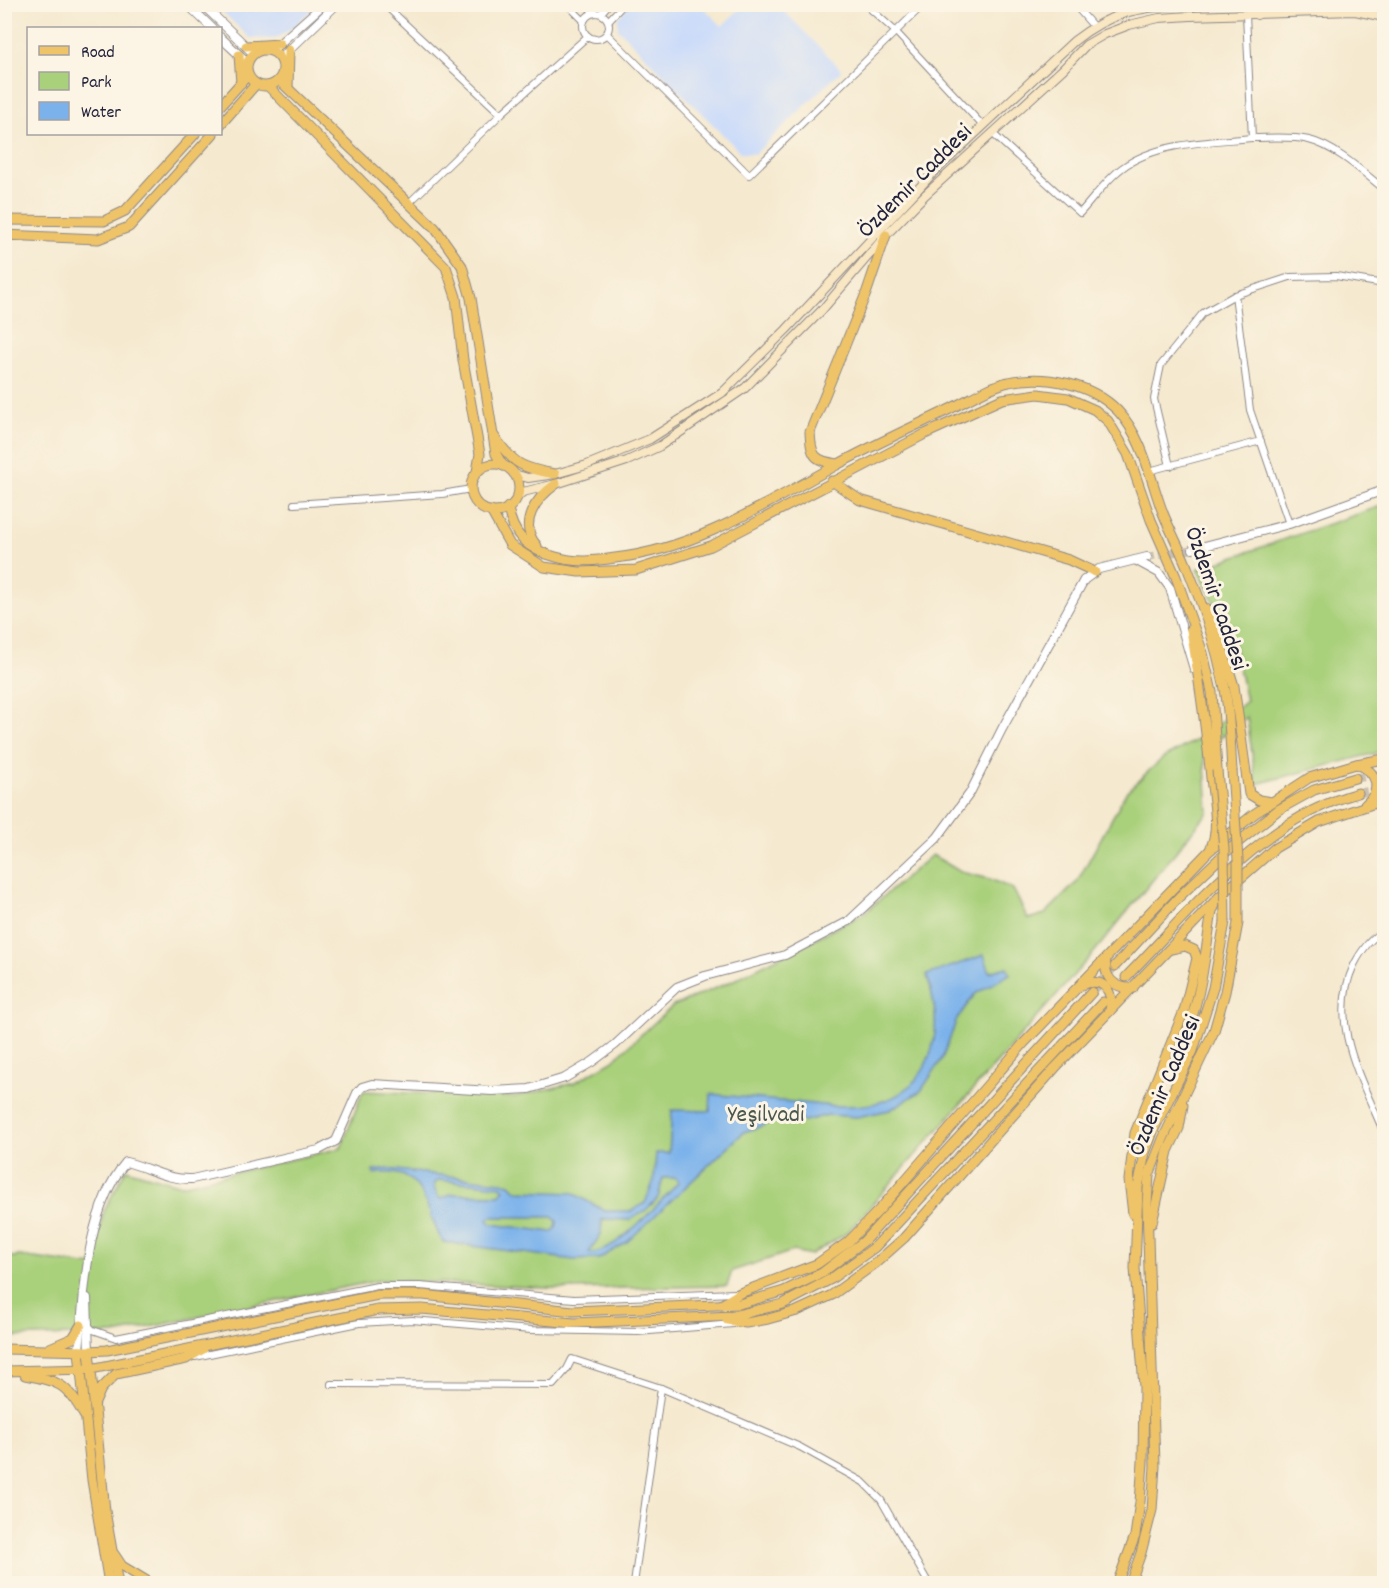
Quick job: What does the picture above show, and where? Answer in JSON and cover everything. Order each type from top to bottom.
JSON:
[{"type":"main road","name":"Özdemir Caddesi","points":[[517,496],[650,439],[722,393],[786,330],[934,172],[1093,26],[1113,16],[1135,10],[1185,4]]},
{"type":"main road","points":[[1246,4],[1246,15]]},
{"type":"main road","points":[[1257,4],[1257,15]]},
{"type":"main road","name":"Özdemir Caddesi","points":[[514,474],[528,478],[555,479],[627,461],[660,446],[745,388],[822,310],[886,235],[926,195],[1086,45],[1104,34],[1159,18],[1355,11],[1384,17]]},
{"type":"main road","points":[[246,46],[280,44]]},
{"type":"main road","points":[[288,50],[288,88]]},
{"type":"main road","points":[[222,104],[248,75],[248,63],[254,54],[260,51],[271,51],[280,58],[284,69],[279,80],[272,89],[249,92]]},
{"type":"main road","points":[[239,55],[241,83]]},
{"type":"main road","points":[[248,75],[256,84],[272,89],[446,267],[456,297],[463,360],[480,454],[477,472]]},
{"type":"main road","points":[[279,80],[435,228],[462,266],[471,298],[496,454],[503,466],[514,474],[518,483],[517,496],[508,507],[500,511],[482,508],[475,502],[471,489],[472,479],[477,472],[489,465],[503,466]]},
{"type":"main road","points":[[222,123],[256,84]]},
{"type":"main road","points":[[4,220],[104,221],[124,211],[194,135]]},
{"type":"main road","points":[[4,235],[98,239],[129,227],[212,135]]},
{"type":"main road","points":[[838,464],[821,462],[815,456],[811,449],[810,432],[867,291],[886,235]]},
{"type":"main road","name":"Özdemir Caddesi","points":[[508,507],[510,522],[520,538],[534,549],[561,559],[590,561],[661,550],[727,525],[838,464],[1007,382],[1046,378],[1075,386],[1103,398],[1119,412],[1136,435],[1163,513],[1197,592],[1216,649],[1225,688],[1238,860],[1238,923],[1225,992],[1214,1031],[1163,1139],[1149,1175],[1147,1204],[1155,1466],[1152,1510],[1130,1584]]},
{"type":"main road","name":"Özdemir Caddesi","points":[[490,511],[510,545],[544,567],[579,572],[636,570],[711,546],[925,434],[1002,399],[1038,394],[1068,398],[1095,410],[1108,421],[1128,454],[1151,520],[1186,603],[1203,653],[1212,692],[1224,849],[1225,922],[1213,988],[1193,1051],[1154,1129],[1145,1153],[1138,1187],[1137,1304],[1144,1387],[1143,1462],[1135,1536],[1117,1584]]},
{"type":"main road","points":[[492,434],[505,453],[526,469],[555,479],[535,504],[528,524],[531,539],[545,554]]},
{"type":"main road","points":[[832,481],[861,500],[1069,560],[1095,572]]},
{"type":"main road","points":[[1197,592],[1214,622],[1234,686],[1250,794],[1259,800],[1270,802]]},
{"type":"main road","points":[[1186,603],[1203,701],[1215,831],[1214,841],[1209,851]]},
{"type":"main road","points":[[721,1305],[740,1293],[817,1264],[849,1242],[1024,1043],[1209,851],[1270,802],[1309,778],[1356,764],[1384,759]]},
{"type":"main road","points":[[1356,764],[1367,768],[1374,777],[1376,788],[1372,800],[1363,807]]},
{"type":"main road","points":[[1115,966],[1179,897],[1226,852],[1278,810],[1314,790],[1355,778]]},
{"type":"main road","points":[[1126,977],[1237,862],[1302,815],[1320,805],[1358,793]]},
{"type":"main road","points":[[716,1317],[746,1323],[796,1311],[823,1299],[877,1263],[904,1238],[1055,1068],[1219,897],[1275,848],[1318,822],[1384,800]]},
{"type":"main road","points":[[1178,1052],[1201,988],[1212,911],[1219,897]]},
{"type":"main road","points":[[1136,1238],[1129,1180],[1135,1133],[1184,1011],[1197,958],[1194,950],[1185,946],[1171,949]]},
{"type":"main road","points":[[1106,959],[1105,971],[1111,981],[1117,986],[1133,988]]},
{"type":"main road","points":[[1079,986],[1089,982],[1101,983],[1109,990],[1112,1000],[1110,1011]]},
{"type":"main road","points":[[4,1349],[107,1350],[378,1295],[423,1295],[573,1311],[739,1304],[784,1291],[822,1273],[864,1241],[1092,992]]},
{"type":"main road","points":[[4,1372],[86,1370],[378,1310],[422,1309],[574,1323],[733,1316],[783,1304],[831,1279],[874,1247],[1103,1002]]},
{"type":"main road","points":[[1148,1249],[1153,1213],[1168,1151],[1182,1117],[1183,1105]]},
{"type":"main road","points":[[45,1350],[73,1338],[85,1325]]},
{"type":"main road","points":[[93,1407],[101,1389],[116,1374],[186,1359],[213,1344]]},
{"type":"main road","points":[[84,1351],[105,1511],[118,1584]]},
{"type":"main road","points":[[86,1370],[86,1419],[92,1480],[110,1584]]},
{"type":"main road","points":[[4,1372],[59,1382],[74,1397],[86,1419]]},
{"type":"main road","points":[[112,1549],[122,1566],[152,1584]]},
{"type":"main road","points":[[103,1584],[106,1567]]},
{"type":"street","points":[[188,4],[211,27]]},
{"type":"street","points":[[202,4],[254,54]]},
{"type":"street","points":[[271,51],[324,4]]},
{"type":"street","points":[[280,58],[337,4]]},
{"type":"street","points":[[384,4],[501,114]]},
{"type":"street","points":[[567,4],[584,21]]},
{"type":"street","points":[[586,4],[598,13],[608,21],[607,34],[598,39],[588,36],[584,31],[584,21],[588,15],[598,13],[609,4]]},
{"type":"street","points":[[608,21],[624,4]]},
{"type":"street","points":[[865,4],[895,31],[983,126]]},
{"type":"street","points":[[607,34],[749,175],[924,4]]},
{"type":"street","points":[[1074,4],[1093,26]]},
{"type":"street","points":[[1246,15],[1252,138]]},
{"type":"street","points":[[409,203],[501,114],[588,36]]},
{"type":"street","points":[[222,39],[248,63]]},
{"type":"street","points":[[992,133],[1080,213],[1121,169],[1140,159],[1162,150],[1252,138],[1293,138],[1311,141],[1328,148],[1384,189]]},
{"type":"street","points":[[1170,466],[1154,399],[1161,365],[1203,313],[1235,295],[1290,277],[1336,276],[1384,284]]},
{"type":"street","points":[[1235,295],[1250,410],[1289,524]]},
{"type":"street","points":[[1149,471],[1261,441]]},
{"type":"street","points":[[294,504],[442,494],[471,489]]},
{"type":"street","points":[[1193,549],[1289,524],[1384,490]]},
{"type":"street","points":[[84,1351],[86,1284],[93,1239],[105,1196],[126,1162],[155,1174],[178,1180],[192,1179],[319,1150],[336,1142],[357,1093],[362,1087],[372,1084],[492,1091],[529,1089],[565,1077],[592,1062],[615,1045],[676,987],[705,976],[785,955],[849,921],[937,838],[970,794],[1002,729],[1084,580],[1099,569],[1147,557]]},
{"type":"street","points":[[1135,560],[1159,573],[1170,588],[1203,701]]},
{"type":"street","points":[[1384,931],[1361,951],[1348,977],[1343,1005],[1344,1028],[1356,1066],[1384,1133]]},
{"type":"street","points":[[85,1325],[116,1338],[377,1286],[420,1286],[574,1299],[740,1293]]},
{"type":"street","points":[[186,1359],[359,1323],[412,1320],[531,1330],[638,1332],[746,1323]]},
{"type":"street","points":[[331,1384],[553,1385],[572,1359],[661,1388],[800,1447],[863,1482],[882,1500],[929,1584]]},
{"type":"street","points":[[634,1584],[661,1388]]},
{"type":"street","points":[[465,1584],[567,1584]]},
{"type":"shaded area","points":[[631,4],[701,5],[722,26],[744,5],[778,5],[842,70],[755,154],[741,153],[618,29],[618,18]]},
{"type":"shaded area","points":[[215,5],[317,5],[291,29],[275,39],[250,38]]},
{"type":"green space","name":"Yeşilvadi","points":[[1384,505],[1384,751],[1256,784],[1247,717],[1204,750],[1208,812],[1096,950],[847,1233],[811,1255],[793,1251],[732,1271],[727,1286],[567,1289],[381,1280],[115,1334],[5,1337],[5,1258],[20,1256],[92,1266],[104,1211],[126,1169],[181,1185],[341,1148],[363,1091],[513,1097],[574,1083],[612,1061],[673,1006],[730,982],[863,914],[932,855],[961,872],[990,879],[1013,889],[1028,919],[1045,914],[1077,882],[1127,791],[1163,758],[1202,737],[1246,701],[1234,644],[1198,569]]},
{"type":"water","points":[[984,955],[990,972],[1007,967],[1010,974],[975,994],[957,1019],[942,1059],[921,1091],[890,1110],[857,1117],[828,1115],[805,1121],[783,1119],[744,1132],[626,1243],[599,1259],[574,1260],[443,1242],[421,1192],[414,1183],[404,1176],[391,1173],[374,1174],[373,1171],[388,1169],[501,1182],[510,1184],[517,1191],[573,1193],[605,1211],[631,1211],[645,1203],[654,1180],[656,1153],[669,1153],[672,1110],[710,1111],[711,1094],[854,1106],[890,1099],[906,1090],[919,1076],[929,1057],[934,1037],[934,1006],[927,975]],"holes":[[[663,1178],[676,1178],[678,1183],[636,1226],[611,1246],[599,1252],[589,1253],[601,1234],[602,1219],[629,1220],[645,1211],[658,1198]],[[439,1180],[501,1186],[504,1190],[499,1195],[452,1194],[440,1199],[434,1188],[435,1183]],[[491,1217],[552,1217],[557,1221],[556,1228],[552,1232],[491,1224],[488,1219]]]},
{"type":"tunnel","points":[[1147,557],[1193,549]]},
{"type":"tunnel","points":[[1355,778],[1384,774]]},
{"type":"tunnel","points":[[1358,793],[1384,789]]},
{"type":"tunnel","points":[[1092,992],[1115,966]]},
{"type":"tunnel","points":[[1178,1052],[1176,1064],[1183,1103]]}]
